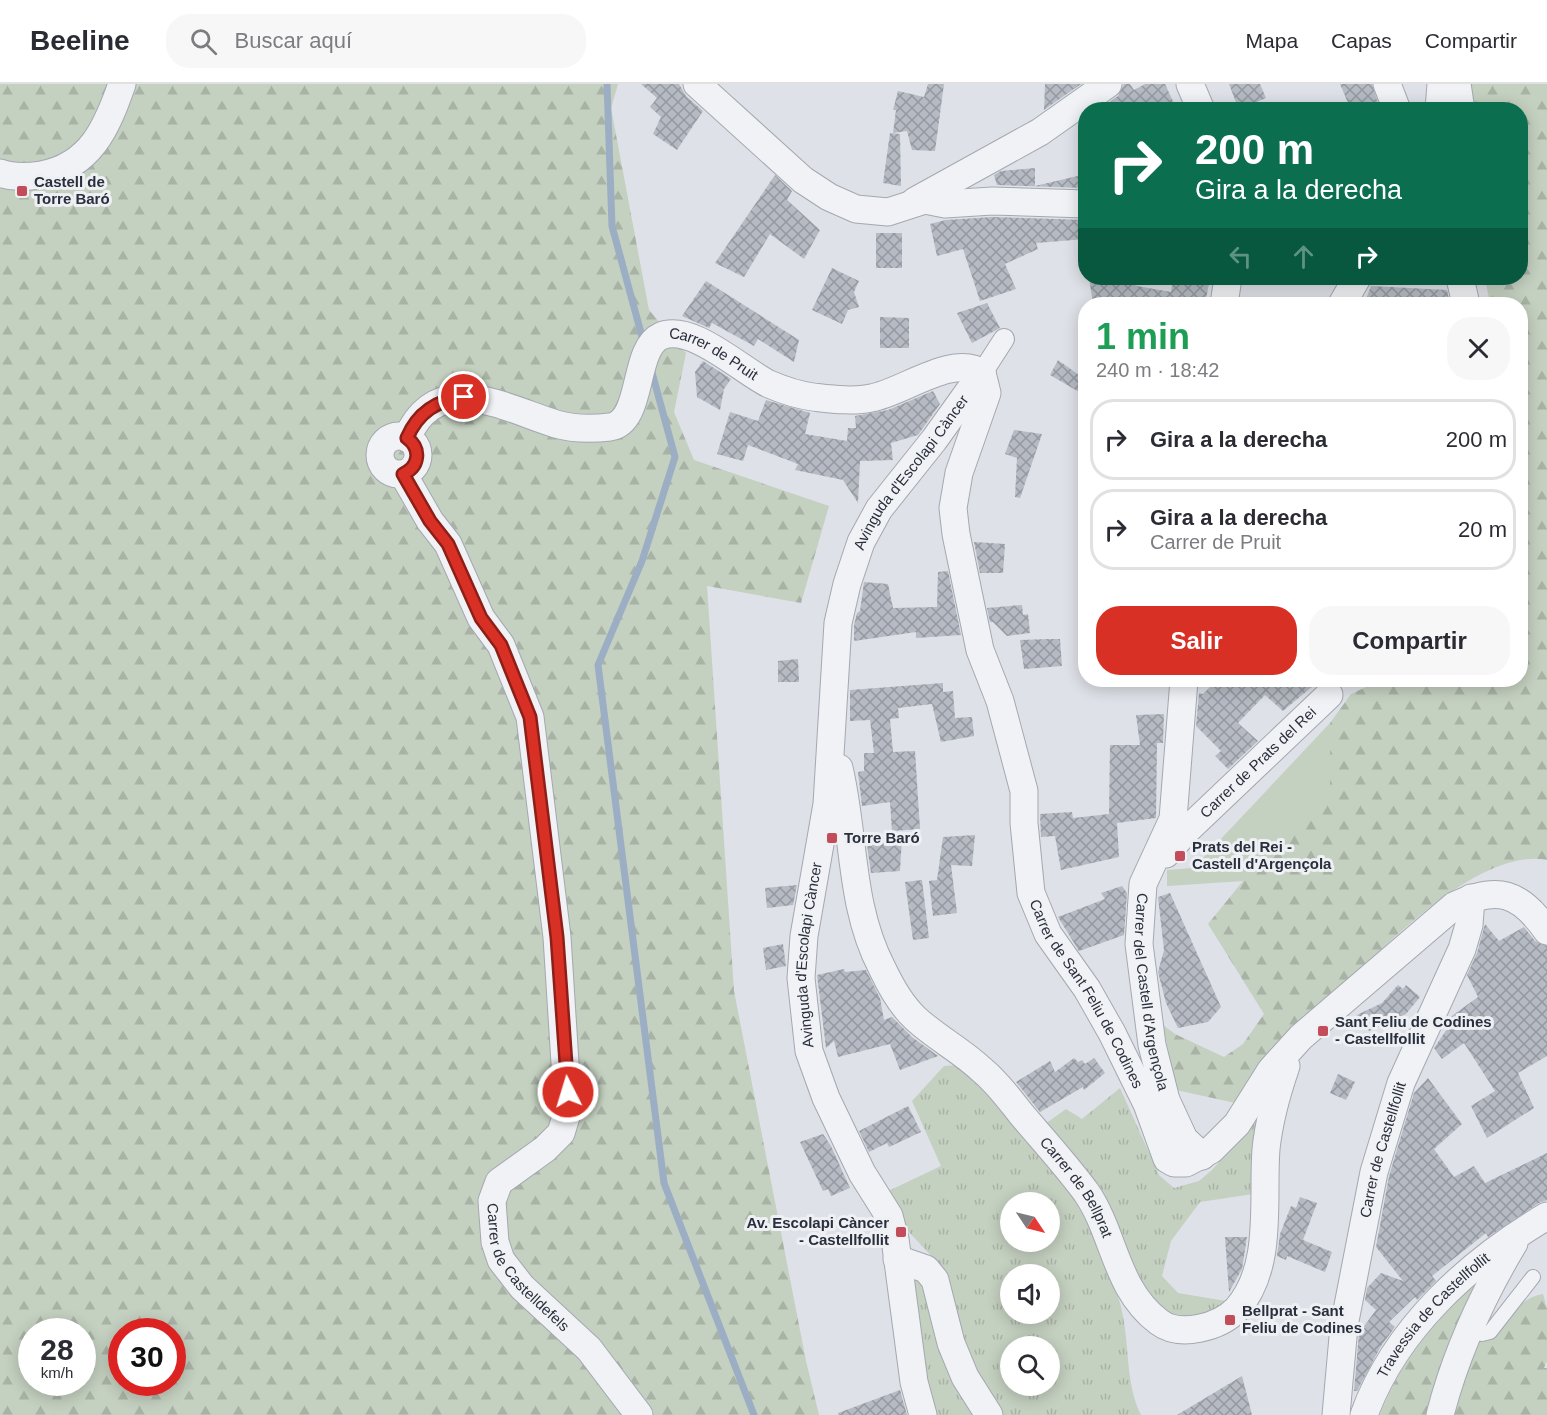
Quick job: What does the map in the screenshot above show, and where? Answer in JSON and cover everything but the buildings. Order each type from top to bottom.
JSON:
[{"type":"street","points":[[0,173],[26,178],[57,172],[82,158],[103,134],[122,84]]},
{"type":"street","points":[[697,84],[803,180],[830,197],[856,209],[877,212],[925,200],[945,204],[992,201],[1078,204]]},
{"type":"street","points":[[1082,102],[1108,84]]},
{"type":"street","points":[[1190,84],[1198,102]]},
{"type":"street","points":[[1387,84],[1394,102]]},
{"type":"street","points":[[1440,102],[1441,84]]},
{"type":"street","points":[[1457,84],[1460,102]]},
{"type":"street","points":[[912,203],[1040,132],[1078,105]]},
{"type":"street","name":"Carrer de Pruit","points":[[403,474],[413,468],[417,458],[416,447],[407,438],[412,426],[441,400],[464,397],[485,400],[576,428],[613,427],[623,421],[649,347],[659,337],[674,333],[708,345],[768,383],[811,397],[869,399],[895,393],[936,373],[957,367],[975,368],[982,373]]},
{"type":"street","points":[[982,373],[1004,339]]},
{"type":"street","name":"Avinguda d'Escolapi Càncer","points":[[923,1415],[914,1382],[889,1216],[862,1173],[826,1098],[809,1051],[801,978],[804,936],[827,804],[838,623],[847,584],[861,542],[879,509],[934,440],[982,373]]},
{"type":"street","name":"Carrer de Sant Feliu de Codines","points":[[982,373],[987,393],[959,473],[954,516],[964,579],[980,650],[1000,701],[1024,791],[1024,823],[1031,892],[1048,934],[1087,989],[1112,1033],[1147,1104],[1159,1143],[1167,1159],[1174,1163],[1186,1164],[1202,1156],[1238,1124],[1272,1070],[1301,1037],[1366,984],[1433,922],[1454,906],[1471,897],[1493,893],[1513,898],[1532,908],[1547,931]]},
{"type":"street","name":"Carrer de Castelldefels","points":[[403,474],[430,521],[448,544],[481,618],[501,645],[530,717],[557,937],[568,1110],[561,1133],[545,1149],[499,1182],[492,1201],[495,1242],[501,1260],[522,1287],[589,1349],[639,1415]]},
{"type":"street","name":"Carrer del Castell d'Argençola","points":[[1183,687],[1173,819],[1143,884],[1138,944],[1152,1045],[1166,1100],[1184,1138],[1202,1156]]},
{"type":"street","name":"Carrer de Prats del Rei","points":[[1143,884],[1186,831],[1329,695]]},
{"type":"street","name":"Carrer de Bellprat","points":[[832,743],[849,819],[860,912],[867,936],[896,995],[913,1017],[982,1069],[1052,1148],[1089,1197],[1128,1287],[1140,1305],[1161,1324],[1179,1329],[1198,1329],[1222,1320],[1237,1309],[1257,1273],[1262,1249],[1266,1148],[1288,1060],[1301,1037]]},
{"type":"street","name":"Carrer de Castellfollit","points":[[1336,1415],[1344,1326],[1374,1172],[1401,1083],[1462,949],[1469,926],[1471,897]]},
{"type":"street","name":"Travessia de Castellfollit","points":[[1364,1415],[1378,1381],[1414,1327],[1473,1268],[1520,1232],[1547,1216]]},
{"type":"street","points":[[1440,1415],[1449,1380],[1467,1331],[1492,1280],[1520,1232]]},
{"type":"street","points":[[897,1259],[926,1269],[935,1280],[951,1343],[965,1377],[989,1415]]},
{"type":"lane","points":[[1467,1331],[1482,1334],[1490,1332],[1533,1277]]},
{"type":"green space","points":[[0,84],[618,84],[611,108],[649,310],[686,353],[674,412],[694,460],[829,506],[801,603],[707,586],[734,991],[806,1361],[819,1415],[0,1415]]},
{"type":"green space","points":[[1468,84],[1547,84],[1547,860],[1509,863],[1468,881],[1424,912],[1338,993],[1240,1104],[1176,1090],[1163,1025],[1175,1034],[1224,1057],[1243,1044],[1264,1014],[1208,924],[1243,881],[1329,788],[1330,723],[1351,694],[1366,687],[1528,687],[1528,297],[1489,297],[1486,285],[1528,285],[1528,102],[1474,102]]},
{"type":"green space","points":[[1330,723],[1330,788],[1243,881],[1167,886],[1167,870],[1192,868]]},
{"type":"green space","points":[[957,1065],[1026,1134],[1045,1157],[1079,1208],[1094,1237],[1120,1301],[1132,1390],[1141,1415],[998,1415],[968,1355],[941,1266],[906,1229],[882,1194],[941,1166],[912,1101],[944,1066]]},
{"type":"green space","points":[[1120,1088],[1159,1175],[1174,1188],[1199,1181],[1212,1170],[1259,1118],[1253,1194],[1200,1202],[1171,1241],[1162,1276],[1178,1293],[1226,1301],[1202,1318],[1170,1317],[1148,1303],[1045,1124],[1066,1109],[1082,1119]]},
{"type":"green space","points":[[1491,1268],[1469,1343],[1495,1337],[1521,1304],[1543,1294],[1547,1308],[1547,1361],[1544,1368],[1547,1368],[1547,1415],[1380,1415],[1400,1372],[1426,1335]]},
{"type":"green space","points":[[919,1274],[966,1405],[973,1415],[933,1415],[910,1277]]},
{"type":"waterway","points":[[607,84],[612,226],[644,344]]},
{"type":"waterway","points":[[651,369],[675,457],[642,561],[598,665],[664,1183],[754,1415]]},
{"type":"place","name":"Castell de Torre Baró","points":[[22,191]]},
{"type":"place","name":"Torre Baró","points":[[832,838]]},
{"type":"place","name":"Prats del Rei - Castell d'Argençola","points":[[1180,856]]},
{"type":"place","name":"Sant Feliu de Codines - Castellfollit","points":[[1323,1031]]},
{"type":"place","name":"Av. Escolapi Càncer - Castellfollit","points":[[901,1232]]},
{"type":"place","name":"Bellprat - Sant Feliu de Codines","points":[[1230,1320]]},
{"type":"route","points":[[464,397],[441,400],[412,426],[407,438],[416,447],[417,458],[413,468],[403,474],[407,485],[430,521],[448,544],[481,618],[501,645],[518,681],[530,717],[557,937],[568,1092]]}]
